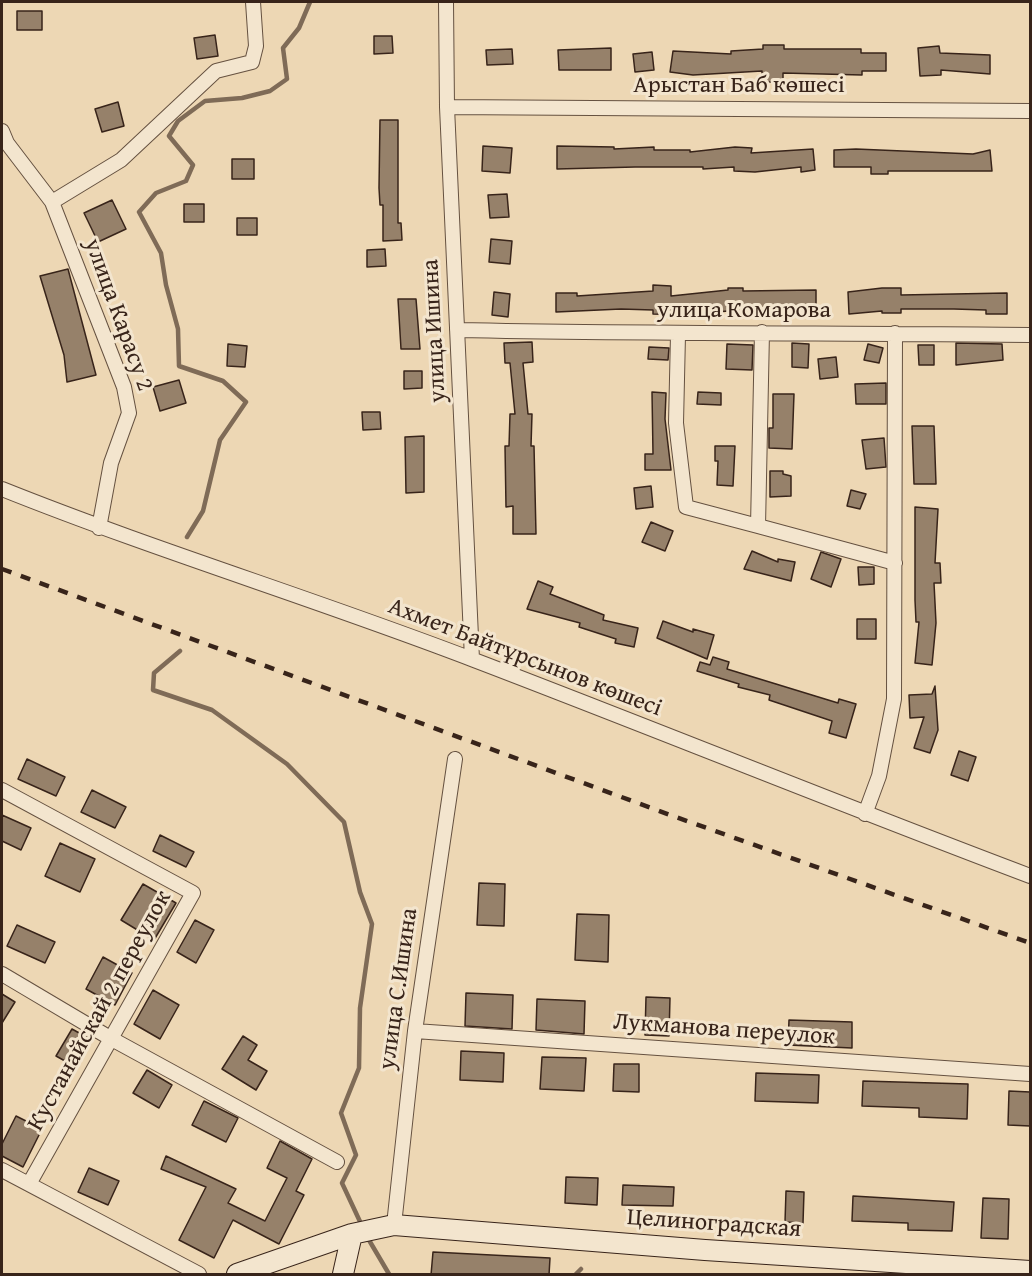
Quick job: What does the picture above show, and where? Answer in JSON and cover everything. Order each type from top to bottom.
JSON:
[{"type":"street","points":[[52,202],[121,160],[216,71],[252,62],[256,46],[253,2]]},
{"type":"street","name":"улица Ишина","points":[[446,2],[447,107],[472,659]]},
{"type":"street","name":"Арыстан Баб көшесі","points":[[447,107],[1030,111]]},
{"type":"street","name":"улица Карасу 2","points":[[2,131],[7,143],[52,202],[124,387],[129,413],[111,463],[99,528]]},
{"type":"street","name":"улица Комарова","points":[[457,330],[678,335],[762,332],[1030,334]]},
{"type":"street","points":[[758,526],[762,332]]},
{"type":"street","points":[[865,814],[879,777],[894,699],[895,333]]},
{"type":"street","points":[[678,335],[676,423],[686,507],[895,563]]},
{"type":"street","name":"Ахмет Байтұрсынов көшесі","points":[[2,489],[99,528],[472,659],[865,814],[1030,876]]},
{"type":"street","name":"улица С.Ишина","points":[[394,1225],[415,1031],[455,759]]},
{"type":"street","name":"Кустанайскай 2 переулок","points":[[2,790],[193,893],[28,1184]]},
{"type":"street","points":[[2,974],[110,1038],[337,1162]]},
{"type":"street","name":"Лукманова переулок","points":[[415,1031],[1030,1074]]},
{"type":"street","points":[[2,1170],[199,1275]]},
{"type":"street","name":"Целиноградская","points":[[352,1234],[394,1225],[705,1250],[1030,1271]]},
{"type":"street","points":[[237,1275],[352,1234]]},
{"type":"street","points":[[343,1275],[352,1234]]},
{"type":"building","points":[[17,11],[42,11],[42,30],[17,30]]},
{"type":"building","points":[[215,35],[218,56],[197,59],[194,38]]},
{"type":"building","points":[[374,36],[392,36],[393,53],[374,54]]},
{"type":"building","points":[[763,45],[784,45],[784,49],[861,49],[861,53],[886,53],[886,71],[862,71],[862,75],[783,73],[783,82],[762,82],[762,71],[693,75],[670,72],[673,51],[731,54],[731,51],[763,49]]},
{"type":"building","points":[[939,46],[940,53],[990,55],[990,74],[941,70],[941,75],[920,76],[918,48]]},
{"type":"building","points":[[611,48],[611,70],[559,70],[558,50]]},
{"type":"building","points":[[512,49],[513,64],[487,65],[486,50]]},
{"type":"building","points":[[652,52],[654,70],[635,72],[633,54]]},
{"type":"building","points":[[118,102],[124,126],[102,132],[95,109]]},
{"type":"building","points":[[380,120],[398,120],[398,223],[401,223],[402,240],[383,241],[383,205],[380,205],[379,188]]},
{"type":"building","points":[[483,146],[512,148],[510,173],[482,171]]},
{"type":"building","points":[[557,146],[614,147],[614,149],[654,147],[654,150],[690,150],[690,152],[735,147],[752,148],[751,153],[813,149],[815,170],[801,172],[801,167],[755,172],[734,171],[734,167],[557,169]]},
{"type":"building","points":[[834,150],[973,154],[990,150],[992,171],[888,171],[888,174],[871,174],[871,167],[834,167]]},
{"type":"building","points":[[232,159],[254,159],[254,179],[232,179]]},
{"type":"building","points":[[507,194],[509,217],[490,218],[488,195]]},
{"type":"building","points":[[112,200],[126,229],[98,242],[84,213]]},
{"type":"building","points":[[184,204],[204,204],[204,222],[184,222]]},
{"type":"building","points":[[237,218],[257,218],[257,235],[237,235]]},
{"type":"building","points":[[491,239],[512,241],[510,264],[489,262]]},
{"type":"building","points":[[385,249],[386,266],[367,267],[367,250]]},
{"type":"building","points":[[68,269],[96,375],[67,382],[64,355],[40,276]]},
{"type":"building","points":[[653,285],[671,286],[671,296],[728,290],[728,288],[743,288],[743,291],[816,290],[816,311],[775,310],[775,316],[728,314],[728,311],[686,315],[653,314],[653,310],[621,309],[556,312],[556,293],[577,293],[577,296],[653,291]]},
{"type":"building","points":[[901,288],[901,295],[1007,293],[1007,314],[986,314],[986,310],[901,309],[901,313],[882,313],[882,311],[849,314],[848,292]]},
{"type":"building","points":[[494,292],[510,294],[508,317],[492,315]]},
{"type":"building","points":[[398,299],[416,299],[420,349],[401,349]]},
{"type":"building","points":[[532,342],[533,362],[523,363],[528,414],[532,414],[531,446],[534,446],[536,534],[513,534],[513,506],[506,507],[505,446],[509,446],[510,414],[515,414],[510,363],[505,363],[504,343]]},
{"type":"building","points":[[792,343],[809,344],[808,368],[792,367]]},
{"type":"building","points":[[956,343],[1002,344],[1003,360],[956,365]]},
{"type":"building","points":[[228,344],[247,346],[245,367],[227,366]]},
{"type":"building","points":[[727,344],[753,345],[752,370],[726,369]]},
{"type":"building","points":[[868,344],[883,348],[879,363],[864,360]]},
{"type":"building","points":[[918,345],[934,345],[934,365],[919,365]]},
{"type":"building","points":[[649,347],[669,348],[668,360],[648,359]]},
{"type":"building","points":[[836,357],[838,377],[820,379],[818,359]]},
{"type":"building","points":[[404,371],[422,371],[422,388],[404,389]]},
{"type":"building","points":[[179,380],[186,403],[160,411],[153,387]]},
{"type":"building","points":[[886,383],[886,404],[856,404],[855,384]]},
{"type":"building","points":[[652,392],[666,393],[665,419],[671,470],[645,470],[645,454],[653,454]]},
{"type":"building","points":[[698,392],[721,393],[721,405],[697,404]]},
{"type":"building","points":[[773,394],[794,394],[792,449],[769,448],[769,428],[773,428]]},
{"type":"building","points":[[362,412],[380,412],[381,429],[363,430]]},
{"type":"building","points":[[912,426],[934,426],[936,484],[914,484]]},
{"type":"building","points":[[424,436],[424,492],[406,493],[405,437]]},
{"type":"building","points":[[884,438],[886,467],[866,469],[862,440]]},
{"type":"building","points":[[715,446],[735,446],[733,486],[717,485],[718,461],[715,461]]},
{"type":"building","points":[[770,471],[783,471],[783,474],[791,476],[791,496],[770,497]]},
{"type":"building","points":[[651,486],[653,507],[636,509],[634,488]]},
{"type":"building","points":[[851,490],[866,494],[860,509],[847,506]]},
{"type":"building","points":[[915,507],[938,509],[935,563],[940,563],[941,583],[934,583],[936,623],[932,665],[915,663],[919,622],[916,622],[915,600]]},
{"type":"building","points":[[651,522],[673,531],[665,551],[642,542]]},
{"type":"building","points":[[752,551],[778,562],[778,559],[795,562],[791,581],[744,569]]},
{"type":"building","points":[[821,552],[841,559],[831,587],[811,579]]},
{"type":"building","points":[[858,567],[874,567],[874,584],[859,585]]},
{"type":"building","points":[[538,581],[553,587],[550,594],[604,615],[603,620],[638,628],[634,647],[615,643],[616,639],[579,627],[580,623],[527,609]]},
{"type":"building","points":[[857,619],[876,619],[876,639],[857,639]]},
{"type":"building","points":[[663,621],[693,632],[693,629],[714,635],[707,659],[657,638]]},
{"type":"building","points":[[713,657],[729,662],[727,669],[838,703],[839,699],[856,704],[846,738],[829,733],[832,721],[769,700],[770,695],[738,687],[739,684],[697,671],[700,662],[710,665]]},
{"type":"building","points":[[935,686],[938,730],[930,753],[914,748],[924,717],[910,718],[909,695],[932,694]]},
{"type":"building","points":[[959,751],[976,757],[968,781],[951,775]]},
{"type":"building","points":[[27,759],[65,777],[56,796],[18,779]]},
{"type":"building","points":[[92,790],[126,807],[115,828],[81,812]]},
{"type":"building","points":[[2,815],[31,828],[21,850],[2,841]]},
{"type":"building","points":[[160,835],[194,852],[186,867],[153,851]]},
{"type":"building","points":[[60,843],[95,859],[80,892],[45,876]]},
{"type":"building","points":[[479,883],[505,884],[504,926],[477,925]]},
{"type":"building","points":[[143,884],[176,903],[154,940],[121,920]]},
{"type":"building","points":[[577,914],[609,915],[608,962],[575,960]]},
{"type":"building","points":[[195,920],[214,930],[196,963],[177,952]]},
{"type":"building","points":[[17,925],[55,942],[45,963],[7,946]]},
{"type":"building","points":[[103,957],[132,973],[115,1005],[86,989]]},
{"type":"building","points":[[153,990],[179,1005],[160,1039],[134,1024]]},
{"type":"building","points":[[466,993],[513,995],[512,1029],[465,1026]]},
{"type":"building","points":[[2,994],[15,1002],[2,1023]]},
{"type":"building","points":[[646,997],[670,998],[669,1036],[645,1035]]},
{"type":"building","points":[[537,999],[585,1001],[584,1034],[536,1030]]},
{"type":"building","points":[[789,1020],[852,1022],[852,1048],[788,1045]]},
{"type":"building","points":[[72,1029],[90,1039],[74,1066],[56,1056]]},
{"type":"building","points":[[243,1036],[257,1045],[248,1060],[267,1071],[256,1090],[222,1069]]},
{"type":"building","points":[[461,1051],[504,1053],[503,1082],[460,1080]]},
{"type":"building","points":[[542,1057],[586,1058],[584,1091],[540,1089]]},
{"type":"building","points":[[614,1064],[639,1064],[639,1092],[613,1091]]},
{"type":"building","points":[[147,1070],[172,1085],[159,1108],[133,1093]]},
{"type":"building","points":[[756,1073],[819,1075],[818,1103],[755,1101]]},
{"type":"building","points":[[863,1081],[968,1084],[967,1119],[919,1117],[919,1108],[862,1106]]},
{"type":"building","points":[[1009,1091],[1030,1092],[1030,1126],[1008,1125]]},
{"type":"building","points":[[204,1101],[238,1118],[226,1142],[192,1125]]},
{"type":"building","points":[[16,1116],[42,1129],[23,1167],[2,1156],[2,1144]]},
{"type":"building","points":[[280,1141],[312,1159],[296,1191],[304,1195],[279,1244],[233,1220],[214,1258],[179,1240],[206,1187],[161,1169],[166,1156],[236,1189],[228,1203],[265,1221],[287,1178],[267,1168]]},
{"type":"building","points":[[89,1168],[119,1181],[108,1205],[78,1192]]},
{"type":"building","points":[[566,1177],[598,1178],[597,1205],[565,1203]]},
{"type":"building","points":[[623,1185],[674,1187],[673,1206],[622,1205]]},
{"type":"building","points":[[786,1191],[804,1192],[803,1223],[785,1222]]},
{"type":"building","points":[[853,1196],[954,1202],[952,1231],[908,1230],[908,1223],[852,1221]]},
{"type":"building","points":[[983,1198],[1009,1199],[1008,1239],[981,1238]]},
{"type":"building","points":[[433,1252],[550,1258],[549,1275],[431,1275]]},
{"type":"waterway","points":[[187,537],[203,511],[220,440],[246,402],[223,381],[179,366],[178,329],[166,285],[161,253],[139,212],[156,193],[186,181],[193,165],[169,136],[178,121],[205,101],[242,98],[270,91],[287,79],[283,48],[299,28],[310,2]]},
{"type":"waterway","points":[[180,651],[154,673],[153,690],[212,710],[287,764],[344,822],[360,892],[372,924],[360,1008],[359,1068],[341,1113],[356,1155],[342,1183],[363,1228]]},
{"type":"waterway","points":[[366,1235],[389,1274]]},
{"type":"waterway","points":[[576,1274],[581,1269]]},
{"type":"railway","points":[[2,569],[673,816],[1030,943]]}]
